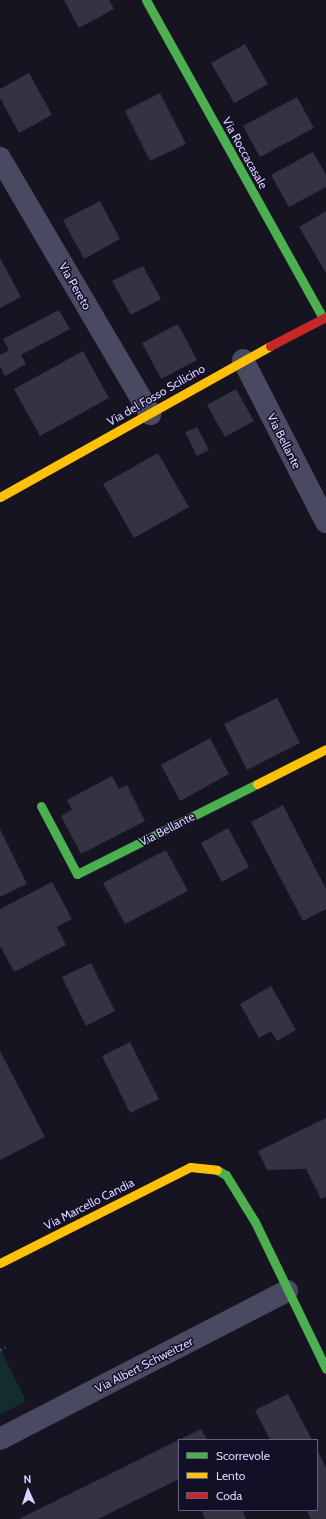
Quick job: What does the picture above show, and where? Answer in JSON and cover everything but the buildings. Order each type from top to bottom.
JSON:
[{"type":"street","name":"Via Roccacasale","points":[[146,0],[324,317]]},
{"type":"street","name":"Via Pereto","points":[[0,158],[150,414]]},
{"type":"street","name":"Via del Fosso Scilicino","points":[[0,497],[150,414],[243,360],[324,317]]},
{"type":"street","name":"Via Bellante","points":[[243,360],[326,522]]},
{"type":"street","name":"Via Bellante","points":[[41,806],[77,874],[326,749]]},
{"type":"street","name":"Via Marcello Candia","points":[[0,1263],[190,1167],[216,1169],[226,1176],[254,1222],[287,1292]]},
{"type":"street","points":[[287,1292],[326,1369]]},
{"type":"street","name":"Via Albert Schweitzer","points":[[0,1439],[287,1292]]},
{"type":"path","points":[[0,1350],[5,1347]]},
{"type":"green space","points":[[0,1348],[26,1401],[0,1415]]},
{"type":"traffic: fast","points":[[146,0],[323,318]]},
{"type":"traffic: fast","points":[[41,806],[77,874],[257,784]]},
{"type":"traffic: fast","points":[[217,1170],[226,1175],[255,1222],[326,1369]]},
{"type":"traffic: slow","points":[[0,497],[270,346]]},
{"type":"traffic: slow","points":[[257,784],[326,749]]},
{"type":"traffic: slow","points":[[0,1263],[190,1167],[217,1170]]},
{"type":"traffic: jam","points":[[270,346],[326,317]]}]
